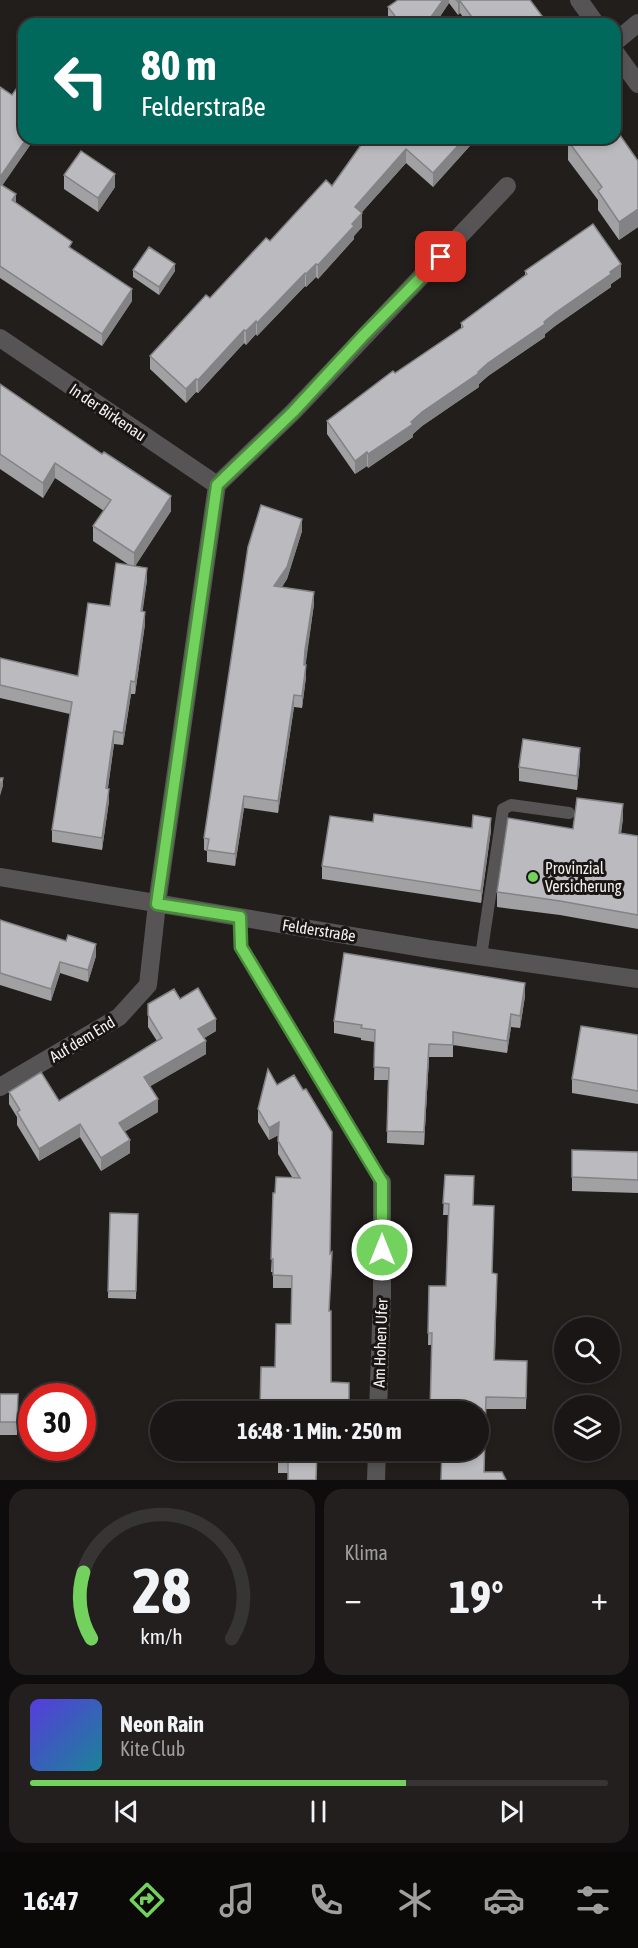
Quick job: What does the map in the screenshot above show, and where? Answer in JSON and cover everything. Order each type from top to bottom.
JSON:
[{"type":"street","points":[[579,0],[592,18]]},
{"type":"street","points":[[621,37],[638,23]]},
{"type":"street","points":[[621,60],[638,84]]},
{"type":"street","points":[[217,485],[293,412],[507,186]]},
{"type":"street","name":"In der Birkenau","points":[[0,338],[217,485]]},
{"type":"street","name":"Auf dem End","points":[[0,1088],[119,1017],[148,985],[157,904],[217,485]]},
{"type":"street","name":"Felderstraße","points":[[0,877],[481,956],[638,979]]},
{"type":"street","name":"Am Hohen Ufer","points":[[378,1401],[382,1296],[382,1182]]},
{"type":"street","points":[[376,1480],[377,1461]]},
{"type":"lane","points":[[481,956],[503,809],[511,805],[569,813]]},
{"type":"lane","name":"Am Hohen Ufer","points":[[240,917],[241,947],[382,1182]]},
{"type":"building","points":[[398,0],[443,0],[430,18],[396,18],[388,7]]},
{"type":"building","points":[[456,0],[530,0],[544,18],[473,18],[460,1]]},
{"type":"building","points":[[18,86],[18,144],[23,144],[0,177],[0,87],[12,95]]},
{"type":"building","points":[[621,137],[638,161],[638,209],[619,222],[598,191],[602,187],[570,144],[621,144]]},
{"type":"building","points":[[362,144],[460,144],[433,173],[406,149],[355,207],[362,213],[352,224],[354,226],[318,265],[316,264],[305,273],[257,323],[256,321],[246,331],[244,330],[198,380],[196,379],[186,389],[150,356],[206,295],[210,298],[266,238],[270,241],[326,180],[332,186]]},
{"type":"building","points":[[81,151],[115,174],[98,198],[64,175]]},
{"type":"building","points":[[0,184],[16,194],[12,200],[72,242],[69,247],[132,289],[102,334],[0,266]]},
{"type":"building","points":[[593,224],[621,264],[610,272],[611,274],[555,313],[544,322],[545,324],[488,363],[479,373],[422,412],[411,422],[413,424],[355,461],[327,421],[393,371],[395,373],[463,327],[461,323],[527,274],[525,271]]},
{"type":"building","points":[[149,247],[175,264],[159,287],[133,270]]},
{"type":"building","points":[[0,384],[102,454],[104,452],[171,496],[134,553],[93,526],[111,500],[55,463],[43,483],[0,454]]},
{"type":"building","points":[[261,505],[302,519],[287,567],[274,586],[314,592],[305,650],[304,665],[306,665],[302,696],[294,695],[278,801],[244,796],[235,854],[207,850],[209,839],[204,838],[248,547]]},
{"type":"building","points":[[116,563],[147,568],[141,611],[145,612],[135,682],[131,681],[123,733],[114,731],[102,838],[52,830],[72,702],[0,685],[0,658],[78,676],[88,603],[110,606]]},
{"type":"building","points":[[523,739],[580,748],[577,776],[519,767]]},
{"type":"building","points":[[577,798],[623,804],[619,833],[638,836],[638,915],[497,892],[508,818],[573,829]]},
{"type":"building","points":[[374,814],[472,828],[473,815],[491,818],[481,891],[322,866],[330,816],[373,822]]},
{"type":"building","points":[[0,920],[66,941],[68,935],[96,944],[88,970],[60,962],[51,989],[0,973]]},
{"type":"building","points":[[344,953],[525,983],[520,1016],[511,1014],[507,1041],[453,1032],[453,1045],[429,1044],[424,1132],[387,1131],[389,1068],[374,1067],[375,1030],[361,1028],[362,1025],[334,1021]]},
{"type":"building","points":[[198,988],[216,1019],[198,1029],[206,1041],[144,1077],[158,1099],[119,1123],[130,1140],[101,1158],[80,1124],[39,1149],[17,1112],[20,1110],[9,1092],[41,1072],[59,1101],[162,1038],[148,1015],[148,1004],[174,989],[180,999]]},
{"type":"building","points":[[581,1026],[638,1035],[638,1091],[572,1079]]},
{"type":"building","points":[[268,1069],[277,1085],[294,1075],[303,1090],[306,1089],[332,1132],[330,1254],[332,1252],[329,1311],[331,1311],[331,1382],[349,1383],[349,1401],[260,1401],[261,1367],[275,1367],[276,1324],[291,1324],[292,1276],[273,1275],[273,1259],[271,1259],[273,1193],[275,1193],[276,1177],[300,1178],[278,1141],[279,1122],[269,1128],[258,1109]]},
{"type":"building","points":[[572,1150],[638,1152],[638,1180],[572,1177]]},
{"type":"building","points":[[445,1175],[474,1176],[473,1205],[494,1206],[492,1273],[497,1274],[494,1360],[527,1361],[526,1398],[486,1397],[486,1401],[430,1401],[432,1333],[428,1333],[429,1286],[446,1286],[449,1204],[443,1203]]},
{"type":"building","points":[[110,1213],[138,1214],[136,1291],[108,1291]]},
{"type":"building","points":[[0,1394],[18,1394],[17,1422],[0,1422]]},
{"type":"building","points":[[288,1461],[317,1461],[316,1480],[288,1480]]},
{"type":"building","points":[[442,1461],[484,1461],[484,1472],[502,1472],[506,1480],[441,1480]]},
{"type":"place","name":"Provinzial Versicherung","points":[[533,877]]},
{"type":"route","points":[[382,1250],[382,1182],[241,947],[240,917],[157,904],[217,485],[293,412],[394,303],[441,257]]}]
